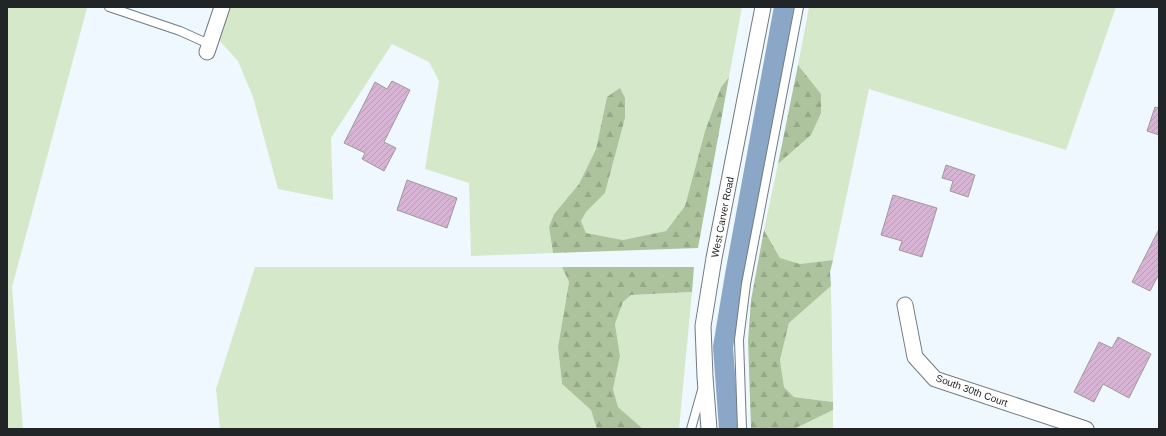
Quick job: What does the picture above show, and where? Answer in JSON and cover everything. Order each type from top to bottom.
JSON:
[{"type":"street","points":[[208,48],[222,7]]},
{"type":"street","name":"West Carver Road","points":[[709,429],[703,326],[714,258],[763,7]]},
{"type":"street","name":"South 30th Court","points":[[905,305],[915,357],[935,379],[1086,429]]},
{"type":"lane","points":[[109,7],[180,31],[208,48]]},
{"type":"lane","points":[[742,429],[739,340],[748,276],[799,7]]},
{"type":"lane","points":[[691,429],[705,377]]},
{"type":"green space","points":[[7,7],[87,8],[12,287],[23,429],[7,429]]},
{"type":"green space","points":[[228,7],[742,7],[729,77],[721,87],[705,131],[685,206],[666,231],[623,240],[586,233],[581,221],[586,212],[605,193],[625,118],[625,98],[607,97],[596,149],[579,184],[554,214],[549,227],[553,253],[471,256],[469,183],[425,169],[439,81],[429,62],[392,44],[331,138],[333,200],[278,189],[253,97],[238,61],[217,38]]},
{"type":"green space","points":[[809,7],[1116,7],[1066,150],[869,89],[833,260],[800,264],[780,258],[764,230],[778,164],[811,135],[821,94],[798,65]]},
{"type":"green space","points":[[798,65],[821,94],[821,113],[811,135],[778,164]]},
{"type":"green space","points":[[729,77],[698,248],[553,253],[549,227],[554,214],[579,184],[596,149],[607,97],[620,88],[625,98],[625,118],[605,193],[586,212],[581,221],[586,233],[623,240],[666,231],[685,206],[705,131],[721,87]]},
{"type":"green space","points":[[764,230],[780,258],[800,264],[833,260],[830,272],[831,286],[789,323],[780,360],[784,387],[794,397],[833,402],[833,410],[794,429],[751,429],[748,341],[751,300]]},
{"type":"green space","points":[[255,267],[562,267],[569,282],[558,347],[562,384],[591,410],[597,429],[220,429],[216,389]]},
{"type":"green space","points":[[562,267],[694,267],[692,292],[631,295],[623,302],[615,324],[620,356],[613,389],[618,407],[643,429],[597,429],[591,410],[562,384],[558,347],[569,282]]},
{"type":"green space","points":[[831,286],[833,402],[794,397],[784,387],[780,360],[789,323]]},
{"type":"green space","points":[[692,292],[679,429],[643,429],[618,407],[613,389],[620,356],[615,324],[623,302],[631,295]]},
{"type":"green space","points":[[833,410],[833,429],[794,429]]},
{"type":"building","points":[[392,81],[410,90],[384,142],[396,148],[384,171],[362,159],[365,153],[344,143],[375,82],[387,89]]},
{"type":"building","points":[[1155,107],[1159,108],[1159,135],[1147,131]]},
{"type":"building","points":[[946,165],[975,175],[968,197],[950,191],[953,181],[942,178]]},
{"type":"building","points":[[407,180],[457,198],[447,228],[397,210]]},
{"type":"building","points":[[893,195],[937,208],[922,257],[899,250],[902,241],[881,235]]},
{"type":"building","points":[[1159,229],[1159,274],[1150,291],[1132,282]]},
{"type":"building","points":[[1118,337],[1151,354],[1129,398],[1103,384],[1094,402],[1074,392],[1099,342],[1112,348]]},
{"type":"waterway","points":[[729,429],[723,347],[784,7]]}]
